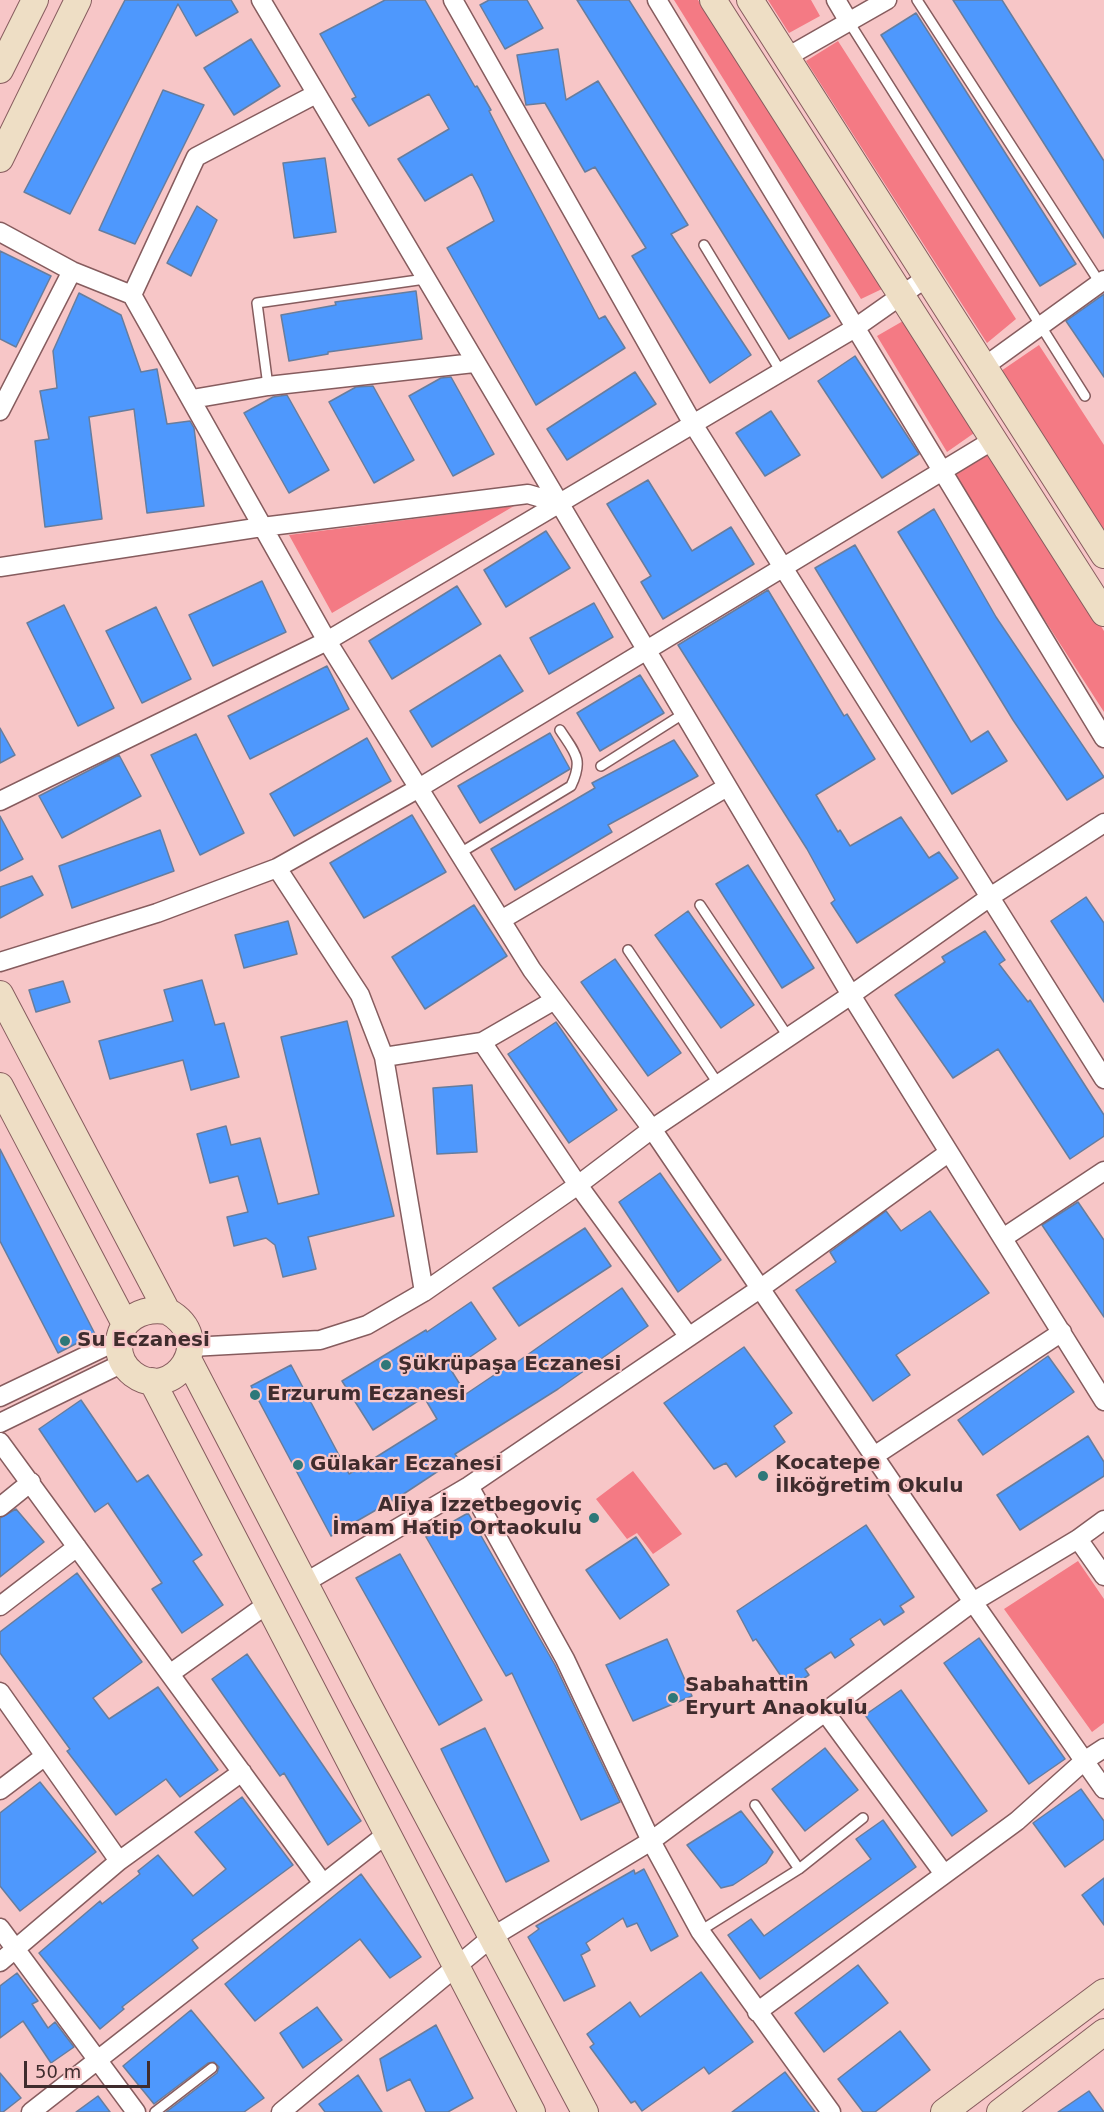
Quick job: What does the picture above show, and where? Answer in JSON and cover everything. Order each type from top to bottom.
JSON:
[{"type":"street","points":[[0,70],[36,0]]},
{"type":"street","points":[[0,159],[78,0]]},
{"type":"street","points":[[261,0],[424,279],[851,995],[1104,1401]]},
{"type":"street","points":[[453,0],[693,424],[1104,1079]]},
{"type":"street","points":[[657,0],[1104,738]]},
{"type":"street","points":[[713,0],[1104,613]]},
{"type":"street","points":[[750,0],[1104,555]]},
{"type":"street","points":[[836,0],[849,22]]},
{"type":"street","points":[[787,57],[887,0]]},
{"type":"street","points":[[132,295],[196,157],[316,94]]},
{"type":"street","points":[[0,232],[72,271],[132,295],[327,641],[553,1001],[652,1130],[973,1602],[1104,1789]]},
{"type":"street","points":[[0,411],[72,271]]},
{"type":"street","points":[[0,801],[327,641],[855,328],[926,278]]},
{"type":"street","points":[[985,366],[1102,282]]},
{"type":"street","points":[[192,399],[268,386],[474,363]]},
{"type":"street","points":[[0,962],[157,914],[277,868],[419,788],[783,570],[995,439]]},
{"type":"street","points":[[0,567],[262,527],[528,494],[559,503]]},
{"type":"street","points":[[501,920],[727,787]]},
{"type":"street","points":[[0,1086],[122,1343],[135,1376],[152,1381],[174,1376],[190,1353],[320,1340],[367,1325],[424,1292],[578,1185],[652,1130],[720,1086],[990,897],[1104,823]]},
{"type":"street","points":[[277,868],[360,995],[384,1057],[424,1292]]},
{"type":"street","points":[[0,994],[167,1311],[185,1325],[190,1353],[364,1697],[585,2112]]},
{"type":"street","points":[[384,1057],[482,1042],[553,1001]]},
{"type":"street","points":[[482,1042],[578,1185],[689,1337]]},
{"type":"street","points":[[306,1582],[469,1486],[761,1288],[948,1153]]},
{"type":"street","points":[[1003,1238],[1104,1171]]},
{"type":"street","points":[[0,1423],[122,1343],[144,1311],[167,1311]]},
{"type":"street","points":[[874,1456],[1062,1332]]},
{"type":"street","points":[[0,1397],[122,1343]]},
{"type":"street","points":[[152,1381],[266,1605],[388,1833],[455,1967],[532,2112]]},
{"type":"street","points":[[0,1442],[322,1882]]},
{"type":"street","points":[[0,1507],[31,1482]]},
{"type":"street","points":[[469,1486],[565,1659],[651,1841],[700,1931],[831,2112]]},
{"type":"street","points":[[281,2112],[301,2106],[455,1967],[492,1937],[651,1841],[973,1602],[1078,1539],[1104,1520]]},
{"type":"street","points":[[1078,1539],[1104,1576]]},
{"type":"street","points":[[0,1606],[77,1547]]},
{"type":"street","points":[[171,1673],[266,1605]]},
{"type":"street","points":[[0,1692],[119,1861]]},
{"type":"street","points":[[825,1712],[944,1874]]},
{"type":"street","points":[[757,2012],[1017,1821],[1084,1761],[1104,1748]]},
{"type":"street","points":[[0,1790],[45,1756]]},
{"type":"street","points":[[0,1962],[119,1861],[242,1772]]},
{"type":"street","points":[[31,2112],[322,1882],[388,1833]]},
{"type":"street","points":[[0,1928],[136,2112]]},
{"type":"street","points":[[944,2112],[1104,1992]]},
{"type":"street","points":[[1000,2112],[1104,2032]]},
{"type":"lane","points":[[917,0],[1102,282]]},
{"type":"lane","points":[[849,22],[1085,396]]},
{"type":"lane","points":[[704,245],[781,372]]},
{"type":"lane","points":[[268,386],[257,303],[424,279]]},
{"type":"lane","points":[[601,766],[683,714]]},
{"type":"lane","points":[[460,854],[571,786],[579,770],[577,756],[560,730]]},
{"type":"lane","points":[[700,904],[789,1038]]},
{"type":"lane","points":[[628,950],[720,1086]]},
{"type":"lane","points":[[755,1805],[799,1869]]},
{"type":"lane","points":[[700,1931],[799,1869],[863,1818]]},
{"type":"lane","points":[[155,2112],[212,2068]]},
{"type":"shaded area","points":[[674,0],[698,0],[882,289],[861,299]]},
{"type":"shaded area","points":[[768,0],[811,0],[820,16],[789,33]]},
{"type":"shaded area","points":[[838,41],[1016,319],[987,343],[806,61]]},
{"type":"shaded area","points":[[903,321],[977,431],[947,452],[877,336]]},
{"type":"shaded area","points":[[1039,345],[1104,445],[1104,530],[1001,371]]},
{"type":"shaded area","points":[[991,452],[1104,631],[1104,712],[952,476]]},
{"type":"shaded area","points":[[514,506],[332,613],[289,535]]},
{"type":"shaded area","points":[[633,1471],[682,1534],[653,1554],[637,1533],[627,1539],[596,1499]]},
{"type":"shaded area","points":[[1078,1561],[1104,1599],[1104,1723],[1092,1732],[1004,1609]]},
{"type":"building","points":[[125,0],[231,0],[238,12],[196,36],[178,4],[70,214],[24,192]]},
{"type":"building","points":[[385,0],[425,0],[475,87],[477,86],[491,110],[489,111],[509,150],[599,319],[605,316],[625,348],[536,405],[447,248],[494,221],[472,174],[425,201],[398,159],[449,129],[429,94],[369,126],[352,99],[356,97],[320,34]]},
{"type":"building","points":[[489,0],[527,0],[543,28],[505,49],[480,5]]},
{"type":"building","points":[[577,0],[629,0],[830,316],[789,339]]},
{"type":"building","points":[[953,0],[1002,0],[1104,161],[1104,238]]},
{"type":"building","points":[[916,13],[1076,264],[1040,286],[881,35]]},
{"type":"building","points":[[251,39],[280,86],[234,115],[204,68]]},
{"type":"building","points":[[558,49],[566,100],[598,81],[688,225],[671,234],[751,355],[710,383],[632,256],[646,248],[595,167],[585,172],[545,103],[526,105],[517,55]]},
{"type":"building","points":[[163,90],[204,105],[135,244],[99,230]]},
{"type":"building","points":[[325,158],[336,232],[294,238],[283,163]]},
{"type":"building","points":[[197,206],[217,220],[191,276],[167,263]]},
{"type":"building","points":[[0,251],[51,276],[16,347],[0,339]]},
{"type":"building","points":[[416,291],[422,339],[328,352],[328,354],[289,361],[281,315],[336,305],[335,302]]},
{"type":"building","points":[[79,293],[121,315],[141,372],[157,369],[167,424],[190,421],[194,428],[204,506],[147,513],[134,409],[89,417],[102,519],[45,527],[35,441],[49,439],[40,391],[57,388],[53,351]]},
{"type":"building","points":[[1104,294],[1104,377],[1066,321]]},
{"type":"building","points":[[855,356],[919,454],[882,478],[818,381]]},
{"type":"building","points":[[635,372],[656,404],[567,460],[547,429]]},
{"type":"building","points":[[451,377],[494,454],[453,476],[409,396],[441,378]]},
{"type":"building","points":[[373,386],[414,460],[374,483],[329,402],[356,387]]},
{"type":"building","points":[[287,395],[329,470],[289,493],[244,413],[273,397]]},
{"type":"building","points":[[771,411],[800,455],[765,476],[736,433]]},
{"type":"building","points":[[648,480],[692,551],[731,527],[754,564],[663,619],[641,582],[651,576],[607,504]]},
{"type":"building","points":[[934,509],[996,617],[1104,777],[1067,800],[1013,720],[898,532]]},
{"type":"building","points":[[546,531],[570,568],[506,607],[484,570]]},
{"type":"building","points":[[855,545],[971,742],[988,731],[1007,761],[952,794],[815,568]]},
{"type":"building","points":[[262,581],[286,632],[213,666],[189,615]]},
{"type":"building","points":[[457,586],[481,624],[392,679],[369,641]]},
{"type":"building","points":[[768,590],[844,716],[847,714],[875,759],[816,795],[838,832],[840,830],[850,846],[901,817],[929,858],[939,852],[958,878],[857,943],[831,903],[835,900],[807,849],[678,645]]},
{"type":"building","points":[[594,603],[613,637],[549,674],[530,638]]},
{"type":"building","points":[[64,605],[114,708],[78,726],[27,623]]},
{"type":"building","points":[[156,607],[191,679],[142,703],[106,631]]},
{"type":"building","points":[[500,655],[523,691],[432,747],[410,711]]},
{"type":"building","points":[[327,666],[349,709],[250,759],[228,716]]},
{"type":"building","points":[[640,675],[664,713],[600,751],[577,713]]},
{"type":"building","points":[[0,728],[15,755],[0,763]]},
{"type":"building","points":[[550,733],[570,769],[480,823],[458,786]]},
{"type":"building","points":[[196,734],[244,833],[200,855],[151,755]]},
{"type":"building","points":[[367,738],[391,781],[294,836],[270,794]]},
{"type":"building","points":[[674,740],[698,776],[608,825],[612,832],[515,890],[491,849],[595,788],[592,783]]},
{"type":"building","points":[[119,755],[141,796],[62,838],[39,796]]},
{"type":"building","points":[[412,815],[446,872],[364,918],[330,863]]},
{"type":"building","points":[[0,816],[23,859],[0,871]]},
{"type":"building","points":[[160,830],[174,871],[72,908],[59,866]]},
{"type":"building","points":[[748,865],[814,968],[782,988],[716,884]]},
{"type":"building","points":[[32,876],[43,895],[0,918],[0,887]]},
{"type":"building","points":[[1086,897],[1104,923],[1104,1002],[1051,921]]},
{"type":"building","points":[[474,905],[507,956],[425,1009],[392,957]]},
{"type":"building","points":[[688,911],[754,1005],[721,1028],[655,935]]},
{"type":"building","points":[[288,921],[297,954],[244,968],[235,935]]},
{"type":"building","points":[[985,931],[1005,960],[999,964],[1028,1002],[1030,1000],[1104,1115],[1104,1136],[1070,1159],[998,1049],[953,1078],[895,995],[945,962],[942,957]]},
{"type":"building","points":[[615,959],[681,1053],[648,1076],[581,982]]},
{"type":"building","points":[[202,980],[215,1025],[224,1023],[239,1077],[191,1090],[183,1060],[110,1079],[99,1041],[173,1021],[164,990]]},
{"type":"building","points":[[63,981],[70,1002],[36,1012],[29,990]]},
{"type":"building","points":[[347,1021],[394,1216],[308,1237],[316,1269],[283,1277],[275,1245],[266,1238],[234,1246],[227,1217],[248,1212],[238,1176],[210,1183],[197,1134],[226,1126],[231,1145],[260,1138],[278,1204],[319,1194],[281,1037]]},
{"type":"building","points":[[556,1022],[617,1110],[569,1143],[508,1054]]},
{"type":"building","points":[[472,1085],[477,1152],[437,1154],[433,1088]]},
{"type":"building","points":[[0,1149],[95,1334],[58,1353],[0,1241]]},
{"type":"building","points":[[660,1173],[721,1260],[678,1292],[619,1202]]},
{"type":"building","points":[[1078,1202],[1104,1240],[1104,1317],[1042,1225]]},
{"type":"building","points":[[886,1211],[901,1231],[930,1211],[989,1293],[896,1355],[910,1375],[873,1401],[796,1290],[836,1262],[830,1252]]},
{"type":"building","points":[[585,1228],[611,1266],[519,1326],[493,1288]]},
{"type":"building","points":[[622,1288],[648,1326],[558,1389],[455,1454],[458,1458],[402,1495],[331,1536],[251,1386],[291,1365],[349,1474],[437,1419],[424,1397],[373,1430],[342,1381],[426,1330],[427,1332],[471,1302],[496,1339],[451,1370],[466,1394],[512,1363],[513,1365]]},
{"type":"building","points":[[744,1347],[792,1413],[774,1426],[785,1442],[736,1477],[726,1463],[714,1469],[664,1403]]},
{"type":"building","points":[[1048,1356],[1074,1392],[983,1455],[958,1420]]},
{"type":"building","points":[[81,1400],[137,1482],[148,1475],[202,1555],[193,1561],[223,1605],[182,1633],[152,1589],[162,1583],[108,1503],[95,1512],[39,1429]]},
{"type":"building","points":[[1088,1436],[1104,1462],[1104,1476],[1020,1530],[997,1495]]},
{"type":"building","points":[[16,1509],[44,1542],[0,1577],[0,1518]]},
{"type":"building","points":[[468,1513],[555,1665],[620,1802],[581,1820],[512,1673],[506,1676],[426,1537]]},
{"type":"building","points":[[866,1525],[914,1597],[900,1606],[904,1612],[884,1625],[880,1619],[850,1639],[854,1645],[835,1658],[831,1652],[805,1669],[809,1675],[789,1688],[756,1639],[753,1641],[737,1611]]},
{"type":"building","points":[[636,1537],[669,1585],[620,1619],[586,1570]]},
{"type":"building","points":[[400,1554],[482,1700],[439,1725],[356,1578]]},
{"type":"building","points":[[77,1573],[142,1662],[93,1698],[109,1719],[158,1687],[218,1770],[180,1797],[166,1779],[116,1815],[67,1751],[70,1749],[0,1653],[0,1632]]},
{"type":"building","points":[[979,1638],[1065,1759],[1029,1784],[944,1663]]},
{"type":"building","points":[[667,1639],[692,1696],[633,1721],[606,1665]]},
{"type":"building","points":[[247,1654],[361,1821],[328,1845],[284,1773],[280,1776],[212,1679]]},
{"type":"building","points":[[901,1690],[987,1811],[952,1836],[865,1715]]},
{"type":"building","points":[[485,1728],[549,1861],[506,1882],[441,1749]]},
{"type":"building","points":[[825,1748],[858,1790],[805,1831],[772,1789]]},
{"type":"building","points":[[40,1782],[96,1852],[20,1911],[0,1886],[0,1813]]},
{"type":"building","points":[[1081,1789],[1104,1821],[1104,1839],[1065,1867],[1033,1823]]},
{"type":"building","points":[[242,1797],[293,1865],[192,1940],[198,1948],[122,2007],[124,2009],[100,2029],[39,1953],[100,1901],[102,1904],[140,1874],[138,1871],[158,1855],[193,1896],[226,1869],[195,1832]]},
{"type":"building","points":[[741,1811],[773,1852],[766,1863],[733,1885],[721,1888],[687,1845]]},
{"type":"building","points":[[883,1820],[916,1867],[760,1979],[728,1935],[751,1919],[764,1936],[871,1859],[856,1839]]},
{"type":"building","points":[[644,1869],[678,1936],[651,1951],[637,1923],[627,1927],[623,1918],[586,1943],[590,1950],[581,1955],[595,1986],[564,2001],[528,1937],[539,1929],[536,1926],[634,1870],[635,1874]]},
{"type":"building","points":[[361,1874],[421,1957],[390,1978],[360,1939],[255,2021],[225,1984]]},
{"type":"building","points":[[1104,1878],[1104,1925],[1082,1895]]},
{"type":"building","points":[[858,1965],[888,2003],[824,2052],[795,2013]]},
{"type":"building","points":[[701,1972],[753,2042],[709,2074],[704,2067],[642,2111],[635,2101],[631,2103],[590,2047],[594,2044],[587,2034],[630,2002],[640,2017]]},
{"type":"building","points":[[17,1973],[38,2001],[32,2004],[48,2028],[55,2022],[74,2047],[51,2063],[23,2021],[0,2038],[0,1986]]},
{"type":"building","points":[[317,2007],[342,2040],[303,2068],[280,2033]]},
{"type":"building","points":[[191,2010],[264,2098],[244,2112],[166,2112],[217,2073],[219,2067],[214,2062],[208,2063],[154,2104],[123,2066]]},
{"type":"building","points":[[436,2025],[473,2098],[448,2112],[426,2112],[410,2079],[387,2091],[380,2059]]},
{"type":"building","points":[[900,2031],[930,2070],[875,2112],[863,2112],[838,2079]]},
{"type":"building","points":[[785,2072],[815,2112],[732,2112]]},
{"type":"building","points":[[0,2073],[21,2098],[3,2112],[0,2112]]},
{"type":"building","points":[[358,2075],[382,2112],[325,2112],[319,2104]]},
{"type":"building","points":[[1089,2091],[1104,2112],[1058,2112]]},
{"type":"building","points":[[98,2096],[110,2112],[76,2112]]},
{"type":"place","name":"Su Eczanesi","points":[[65,1341]]},
{"type":"place","name":"Şükrüpaşa Eczanesi","points":[[386,1365]]},
{"type":"place","name":"Erzurum Eczanesi","points":[[255,1395]]},
{"type":"place","name":"Gülakar Eczanesi","points":[[298,1465]]},
{"type":"place","name":"Kocatepe İlköğretim Okulu","points":[[763,1476]]},
{"type":"place","name":"Aliya İzzetbegoviç İmam Hatip Ortaokulu","points":[[594,1518]]},
{"type":"place","name":"Sabahattin Eryurt Anaokulu","points":[[673,1698]]}]
